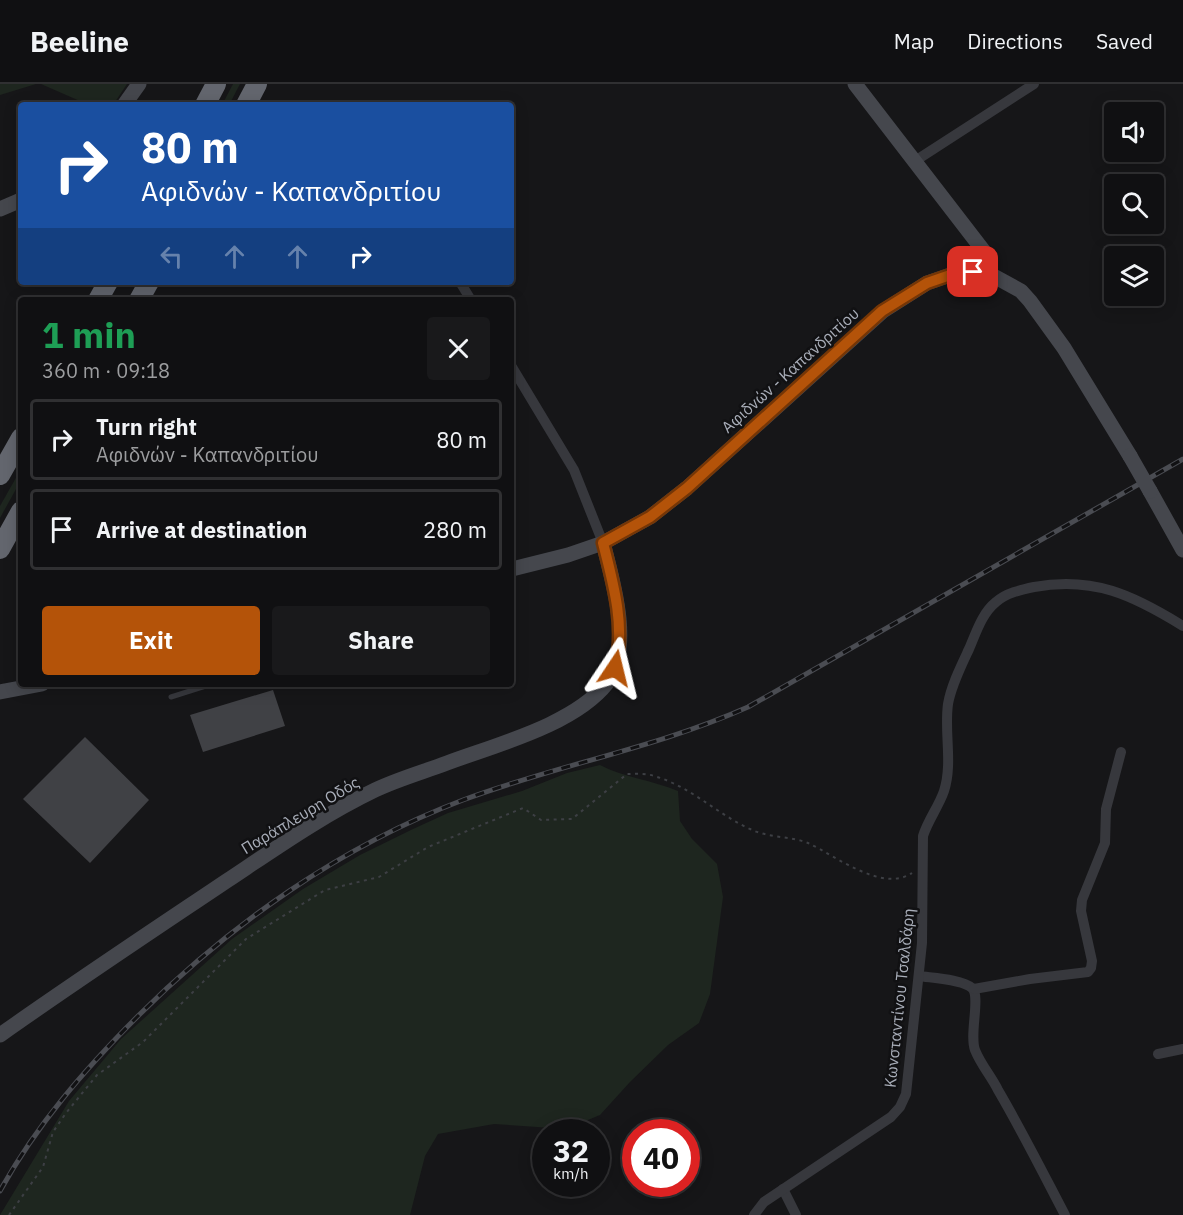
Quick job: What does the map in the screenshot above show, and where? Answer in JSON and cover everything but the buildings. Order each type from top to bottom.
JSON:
[{"type":"highway","points":[[207,102],[216,84]]},
{"type":"highway","points":[[248,102],[257,84]]},
{"type":"highway","points":[[0,474],[18,443]]},
{"type":"highway","points":[[0,549],[18,517]]},
{"type":"street","points":[[126,102],[139,84]]},
{"type":"street","points":[[855,84],[986,254],[990,263],[990,274]]},
{"type":"street","points":[[915,161],[1034,84]]},
{"type":"street","points":[[0,209],[18,201]]},
{"type":"street","name":"Αφιδνών - Καπανδριτίου","points":[[514,568],[568,555],[603,543],[650,517],[687,488],[882,311],[927,283],[964,272],[990,274],[1021,291],[1040,314],[1064,348],[1130,456],[1183,550]]},
{"type":"street","points":[[514,370],[574,470],[603,543]]},
{"type":"street","name":"Παράπλευρη Οδός","points":[[0,1035],[109,959],[328,815],[376,789],[525,734],[569,714],[597,694],[609,681],[615,668],[620,637],[603,543]]},
{"type":"street","name":"Κωνσταντίνου Τσαλδάρη","points":[[754,1215],[764,1202],[891,1116],[900,1107],[906,1094],[919,976],[923,904],[923,836],[927,823],[944,792],[947,776],[948,704],[971,644],[987,612],[995,602],[1007,594],[1021,590],[1049,584],[1088,584],[1126,594],[1183,626]]},
{"type":"street","points":[[0,692],[26,687]]},
{"type":"street","points":[[974,990],[1030,979],[1088,972],[1091,968],[1092,961],[1081,911],[1082,900],[1105,843],[1106,809],[1121,752]]},
{"type":"street","points":[[919,976],[965,984],[974,990],[977,997],[973,1020],[973,1043],[977,1055],[998,1088],[1065,1215]]},
{"type":"street","points":[[1158,1054],[1183,1049]]},
{"type":"street","points":[[783,1189],[796,1215]]},
{"type":"lane","points":[[171,697],[203,687]]},
{"type":"path","points":[[9,1215],[43,1167],[53,1132],[97,1075],[143,1042],[246,939],[325,890],[379,877],[428,847],[523,808],[541,820],[572,819],[627,774],[653,775],[681,786],[751,830],[806,843],[864,872],[885,878],[904,878],[922,867]]},
{"type":"shaded area","points":[[0,84],[36,84],[0,95]]},
{"type":"shaded area","points":[[41,84],[127,84],[115,102],[82,102]]},
{"type":"shaded area","points":[[233,84],[240,84],[231,102],[224,102]]},
{"type":"shaded area","points":[[18,474],[18,485],[0,518],[0,506]]},
{"type":"shaded area","points":[[600,765],[678,791],[680,821],[692,839],[717,864],[723,897],[710,994],[699,1023],[668,1045],[600,1115],[590,1119],[532,1119],[532,1127],[494,1124],[438,1134],[425,1156],[410,1215],[0,1215],[69,1101],[121,1039],[232,939],[303,889],[360,855],[448,813],[522,791],[567,773]]},
{"type":"railway","points":[[0,1191],[14,1166],[63,1098],[139,1015],[211,949],[250,919],[331,864],[374,840],[463,800],[534,776],[678,734],[748,707],[1183,459]]},
{"type":"route","points":[[615,668],[620,637],[603,543],[650,517],[687,488],[882,311],[927,283],[956,273],[973,272]]}]
